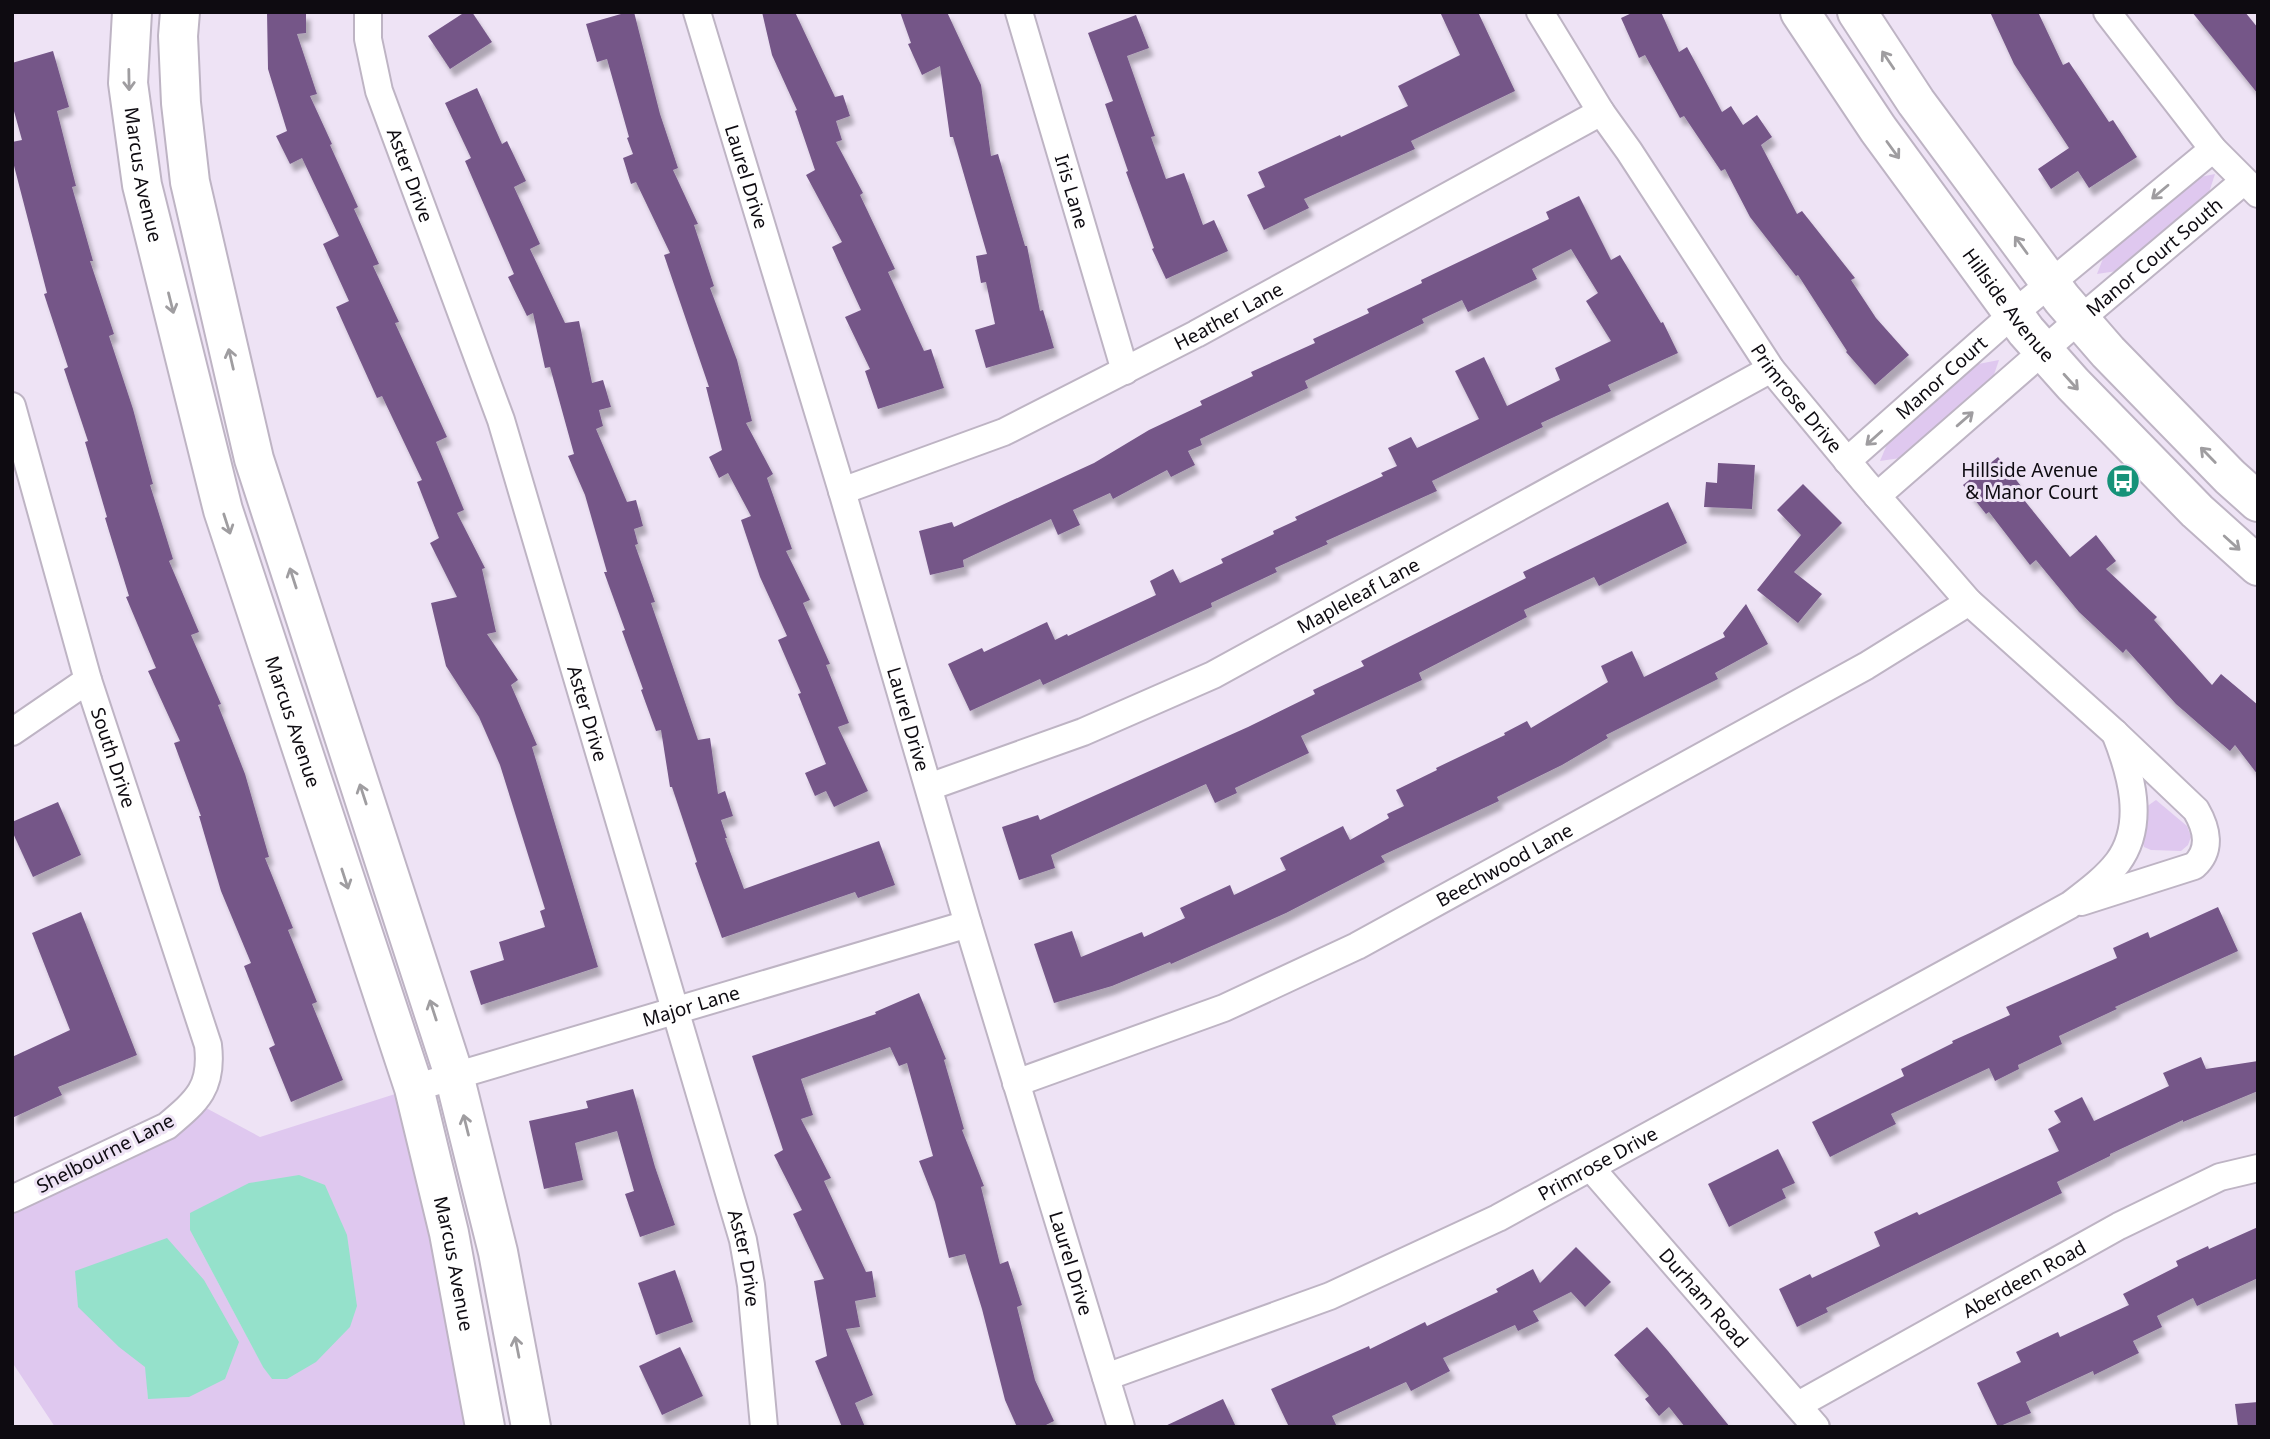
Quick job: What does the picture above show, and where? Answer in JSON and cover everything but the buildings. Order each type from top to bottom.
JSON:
[{"type":"main road","name":"Marcus Avenue","points":[[132,12],[128,83],[142,185],[223,510],[415,1088],[455,1259],[485,1427]]},
{"type":"main road","points":[[180,12],[178,36],[181,103],[190,182],[254,459],[454,1075],[498,1252],[531,1427]]},
{"type":"main road","name":"Hillside Avenue","points":[[1800,12],[1878,129],[2033,298],[2197,511],[2258,566]]},
{"type":"main road","name":"Hillside Avenue","points":[[1857,12],[1916,102],[2033,298]]},
{"type":"main road","name":"Hillside Avenue","points":[[2063,334],[2258,502]]},
{"type":"street","name":"Aster Drive","points":[[368,12],[368,39],[379,91],[501,420],[743,1240],[751,1285],[764,1427]]},
{"type":"street","name":"Laurel Drive","points":[[697,12],[842,491],[968,925],[1121,1427]]},
{"type":"street","name":"Iris Lane","points":[[1019,12],[1125,371]]},
{"type":"street","name":"Primrose Drive","points":[[1540,12],[1601,112],[1770,369],[1969,602],[2196,810],[2204,824],[2206,848],[2202,859],[2194,866],[2070,905]]},
{"type":"street","points":[[2107,12],[2213,149],[2251,187]]},
{"type":"street","name":"Heather Lane","points":[[842,491],[1004,432],[1196,334],[1601,112]]},
{"type":"street","points":[[2033,298],[2213,149]]},
{"type":"street","name":"Manor Court South","points":[[2063,334],[2251,187]]},
{"type":"street","name":"Manor Court","points":[[1847,461],[2033,298]]},
{"type":"street","points":[[1877,496],[2063,334]]},
{"type":"street","name":"Mapleleaf Lane","points":[[929,787],[1083,732],[1213,675],[1770,369]]},
{"type":"street","name":"South Drive","points":[[12,406],[88,680],[208,1045],[211,1065],[206,1084],[193,1101]]},
{"type":"street","name":"Beechwood Lane","points":[[1016,1083],[1224,1008],[1357,946],[1866,666],[1969,602]]},
{"type":"street","points":[[12,732],[88,680]]},
{"type":"street","name":"Primrose Drive","points":[[1106,1377],[1330,1296],[1498,1219],[2070,905],[2102,880],[2118,862],[2129,842],[2133,795],[2115,733]]},
{"type":"street","name":"Major Lane","points":[[415,1088],[968,925]]},
{"type":"street","name":"Shelbourne Lane","points":[[12,1199],[167,1126],[193,1101]]},
{"type":"street","name":"Durham Road","points":[[1591,1168],[1816,1427]]},
{"type":"street","name":"Aberdeen Road","points":[[1798,1405],[2119,1226],[2220,1177],[2258,1168]]},
{"type":"shaded area","points":[[2215,174],[2205,205],[2130,269],[2097,274],[2109,243],[2185,180]]},
{"type":"shaded area","points":[[1999,360],[1988,392],[1914,456],[1880,461],[1893,430],[1968,366]]},
{"type":"shaded area","points":[[2156,800],[2187,826],[2191,837],[2188,845],[2181,851],[2151,850],[2144,847],[2142,841],[2146,807]]},
{"type":"shaded area","points":[[414,1088],[485,1427],[55,1427],[12,1362],[12,1199],[193,1101],[260,1137]],"holes":[[[190,1230],[272,1379],[263,1366]],[[146,1367],[189,1397],[148,1398]]]},
{"type":"shaded area","points":[[299,1175],[325,1185],[347,1235],[357,1306],[350,1327],[316,1362],[287,1379],[272,1379],[190,1230],[190,1213],[249,1183]]},
{"type":"shaded area","points":[[167,1238],[204,1280],[239,1342],[225,1379],[189,1397],[148,1399],[145,1367],[119,1347],[78,1307],[75,1271]]},
{"type":"place","name":"Hillside Avenue & Manor Court","points":[[2123,481]]}]
